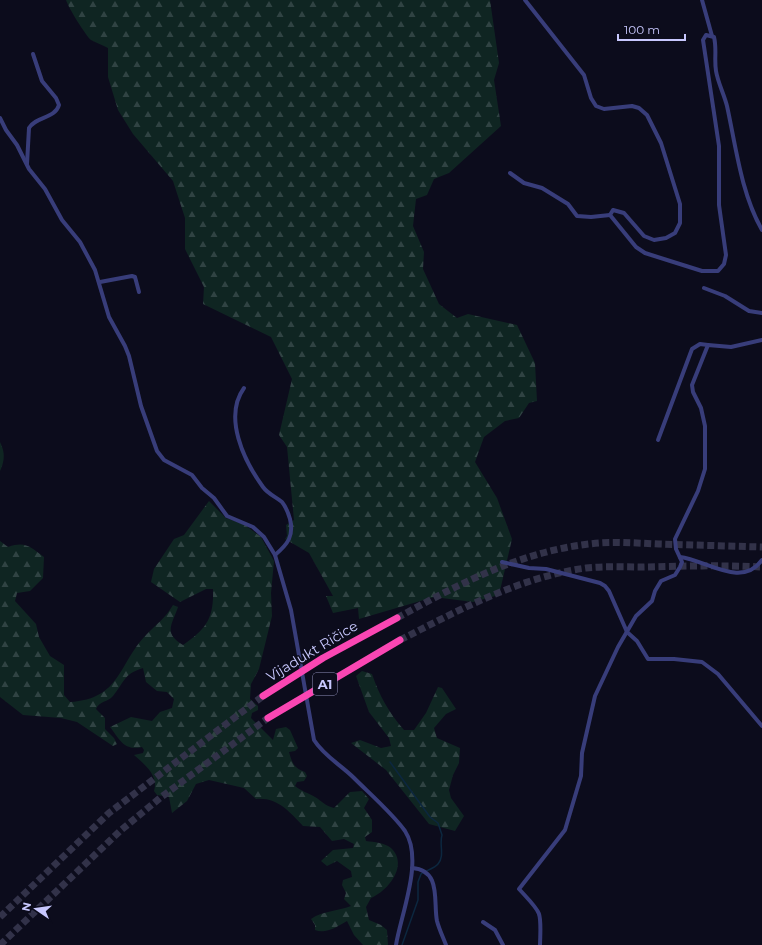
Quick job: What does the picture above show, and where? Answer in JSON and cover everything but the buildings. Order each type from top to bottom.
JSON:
[{"type":"highway","name":"Vijadukt Ričice","points":[[263,696],[323,658],[397,618]]},
{"type":"highway","name":"A1","points":[[268,718],[400,640]]},
{"type":"street","points":[[525,0],[584,75],[591,98],[596,106],[604,109],[632,106],[639,108],[647,115],[660,143],[680,204],[680,223],[675,233],[666,238],[654,240],[644,236],[624,213],[613,210],[610,215]]},
{"type":"street","points":[[702,0],[716,46],[716,70],[726,104],[748,198],[755,217],[762,230]]},
{"type":"street","points":[[610,215],[636,247],[645,253],[702,271],[718,271],[724,264],[726,255],[719,205],[718,146],[703,40],[706,35],[712,36]]},
{"type":"street","points":[[27,165],[29,128],[37,120],[51,115],[56,111],[59,105],[56,98],[42,81],[33,54]]},
{"type":"street","points":[[0,118],[6,130],[17,145],[27,165],[45,189],[62,220],[80,242],[96,270],[109,317],[129,356],[141,406],[157,451],[164,460],[192,475],[202,488],[214,498],[227,516],[253,527],[264,537],[275,555],[291,610],[314,740],[318,747],[353,776],[405,832],[411,851],[412,868],[396,945]]},
{"type":"street","points":[[510,173],[524,183],[542,188],[568,204],[577,216],[591,217],[610,215]]},
{"type":"street","points":[[100,282],[132,276],[135,277],[139,292]]},
{"type":"street","points":[[704,288],[725,296],[749,311],[762,313]]},
{"type":"street","points":[[658,440],[692,349],[700,344],[731,347],[762,340]]},
{"type":"street","points":[[540,945],[540,913],[537,907],[519,889],[565,830],[581,776],[582,753],[595,696],[636,616],[652,601],[655,591],[661,581],[678,572],[682,562],[676,549],[675,539],[698,491],[704,469],[705,426],[692,385],[708,345]]},
{"type":"street","points":[[244,388],[236,403],[237,432],[249,466],[264,488],[288,510],[292,525],[291,538],[285,547],[275,555]]},
{"type":"street","points":[[680,557],[692,558],[733,573],[746,573],[753,570],[762,560]]},
{"type":"street","points":[[502,562],[529,568],[546,569],[600,583],[605,586],[627,632],[637,641],[648,658],[694,660],[702,662],[718,674],[762,726]]},
{"type":"street","points":[[412,868],[422,870],[431,879],[436,889],[437,921],[446,945]]},
{"type":"street","points":[[483,922],[495,930],[503,945]]},
{"type":"green space","points":[[66,0],[490,0],[499,63],[494,80],[501,126],[449,173],[434,179],[427,195],[416,199],[413,226],[424,252],[423,269],[439,304],[457,318],[468,314],[517,325],[535,363],[537,401],[529,403],[519,418],[505,421],[484,437],[475,462],[497,498],[512,539],[499,595],[473,602],[434,597],[359,619],[358,608],[333,613],[326,596],[333,596],[309,553],[285,539],[287,536],[286,525],[294,520],[287,447],[279,435],[292,379],[271,337],[203,304],[204,287],[185,249],[185,218],[173,181],[133,134],[118,110],[108,77],[108,48],[91,40],[73,15]]},
{"type":"green space","points":[[0,442],[4,456],[0,471]]},
{"type":"green space","points":[[209,501],[226,518],[245,525],[261,537],[274,561],[271,593],[272,616],[259,669],[251,684],[250,699],[258,706],[258,710],[252,713],[251,718],[273,740],[276,729],[286,727],[290,730],[298,748],[295,751],[289,752],[291,759],[294,765],[305,772],[307,776],[304,781],[297,782],[295,786],[297,788],[334,808],[350,792],[362,791],[369,799],[364,808],[372,820],[372,832],[365,837],[366,841],[389,846],[396,855],[398,862],[397,869],[390,884],[384,890],[371,898],[366,907],[369,920],[381,925],[387,930],[388,945],[363,945],[354,935],[347,921],[331,929],[319,931],[315,930],[315,925],[311,919],[320,914],[351,906],[344,899],[346,893],[342,885],[343,880],[352,877],[351,871],[337,861],[327,866],[321,861],[333,850],[353,848],[354,844],[344,839],[332,841],[320,827],[303,826],[288,810],[282,806],[270,800],[256,799],[244,788],[209,780],[196,784],[187,801],[172,813],[169,797],[157,795],[154,791],[155,785],[153,775],[150,770],[134,755],[143,753],[144,750],[142,747],[136,748],[127,746],[120,740],[110,727],[131,717],[152,721],[160,712],[172,708],[174,699],[167,692],[157,691],[146,682],[143,668],[131,673],[113,696],[97,706],[96,709],[105,718],[105,729],[114,738],[117,744],[113,746],[77,722],[61,718],[23,715],[0,697],[0,541],[8,547],[14,545],[28,546],[44,557],[43,578],[30,591],[17,593],[15,601],[36,624],[39,637],[50,656],[64,665],[64,695],[70,702],[87,699],[99,694],[109,687],[117,678],[137,646],[164,618],[173,605],[178,607],[171,632],[173,637],[183,645],[198,634],[207,622],[212,608],[213,589],[206,589],[180,602],[151,582],[154,569],[174,539],[184,535]]},
{"type":"green space","points":[[362,671],[372,674],[385,704],[404,730],[414,730],[426,713],[438,687],[442,688],[456,709],[446,714],[434,728],[437,738],[460,748],[459,763],[453,775],[449,790],[451,798],[464,816],[455,831],[429,824],[386,770],[351,743],[360,740],[381,748],[391,746],[389,738],[369,712],[356,676]]},
{"type":"waterway","points":[[390,762],[430,817],[438,823],[442,835],[442,854],[440,861],[435,867],[421,874],[418,882],[418,900],[402,945]]},
{"type":"tunnel","points":[[397,618],[442,594],[489,572],[513,562],[563,548],[615,542],[762,547]]},
{"type":"tunnel","points":[[400,640],[490,596],[561,572],[600,567],[762,567]]},
{"type":"tunnel","points":[[0,917],[109,813],[263,696]]},
{"type":"tunnel","points":[[0,945],[120,831],[160,798],[268,718]]}]
